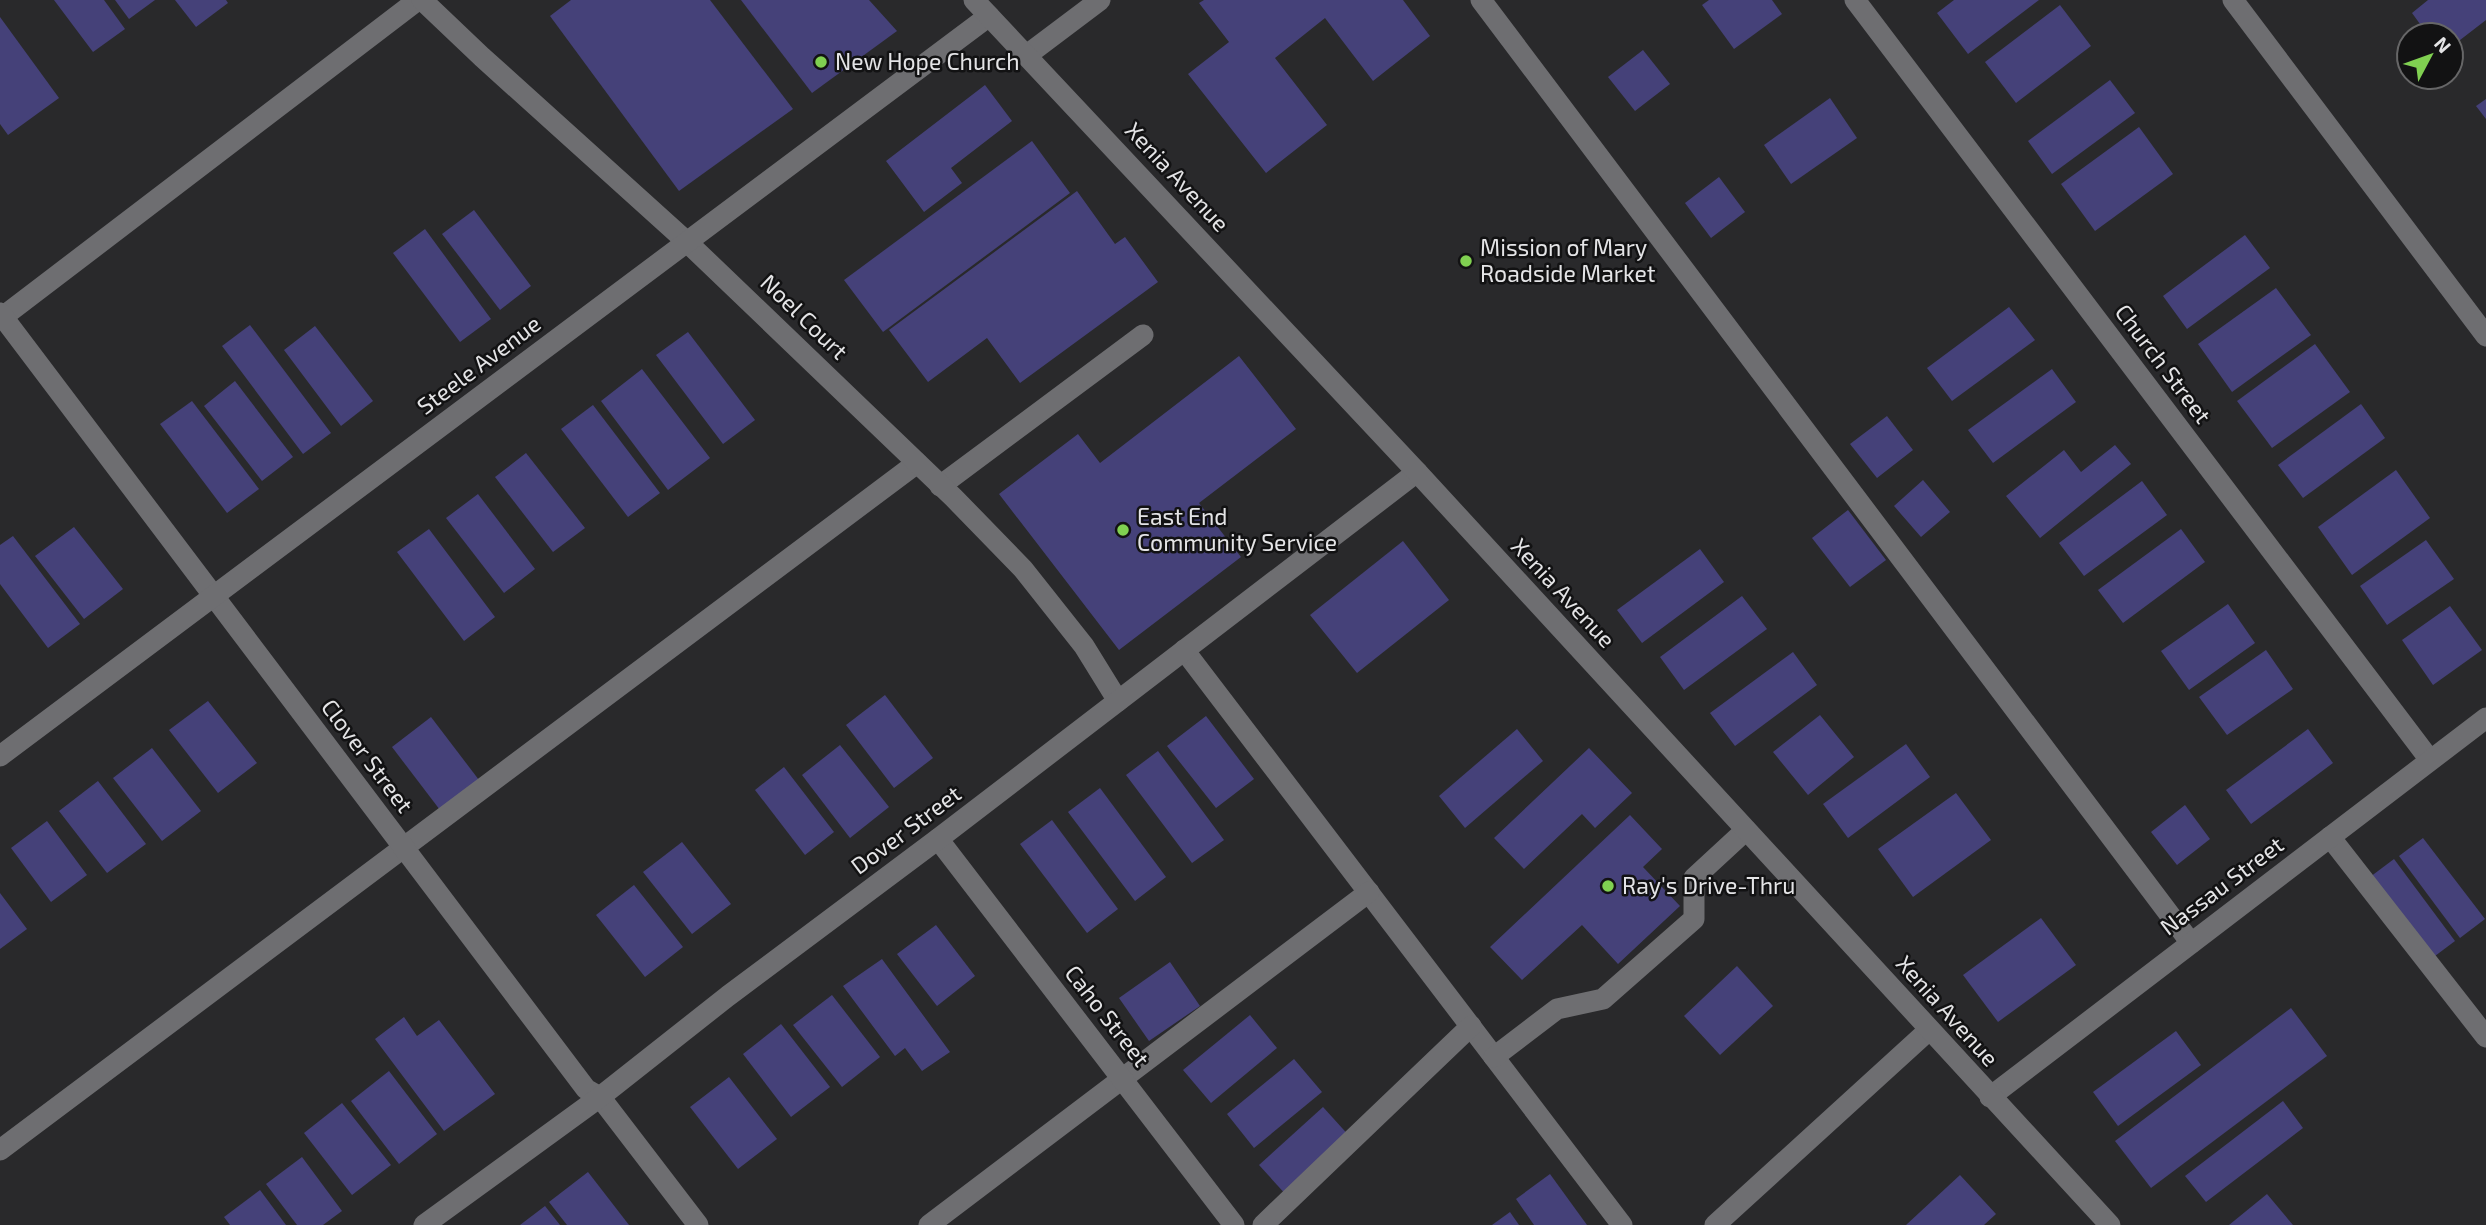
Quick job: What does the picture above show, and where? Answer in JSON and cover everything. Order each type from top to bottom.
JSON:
[{"type":"street","name":"Noel Court","points":[[420,0],[687,242],[1023,569],[1084,646],[1118,701]]},
{"type":"street","points":[[1,316],[420,0]]},
{"type":"street","name":"Xenia Avenue","points":[[974,0],[1417,472],[2110,1225]]},
{"type":"street","points":[[1027,54],[1100,0]]},
{"type":"street","points":[[1481,0],[2191,943]]},
{"type":"street","name":"Church Street","points":[[1855,0],[2430,760]]},
{"type":"street","points":[[2233,0],[2486,336]]},
{"type":"street","name":"Steele Avenue","points":[[0,756],[989,16]]},
{"type":"street","name":"Clover Street","points":[[1,316],[586,1089],[600,1097],[698,1225]]},
{"type":"street","points":[[940,486],[1143,335]]},
{"type":"street","points":[[0,1150],[917,463]]},
{"type":"street","name":"Dover Street","points":[[424,1225],[600,1097],[728,996],[938,839],[1417,472]]},
{"type":"street","points":[[1184,650],[1622,1225]]},
{"type":"street","name":"Nassau Street","points":[[1990,1097],[2486,718]]},
{"type":"street","points":[[1494,1057],[1557,1009],[1603,999],[1694,919],[1694,878],[1746,830]]},
{"type":"street","points":[[2330,837],[2486,1037]]},
{"type":"street","name":"Caho Street","points":[[938,839],[1234,1225]]},
{"type":"street","points":[[929,1225],[1368,892]]},
{"type":"street","points":[[1263,1225],[1471,1026]]},
{"type":"street","points":[[1715,1225],[1929,1030]]},
{"type":"building","points":[[54,0],[104,0],[125,29],[93,52]]},
{"type":"building","points":[[115,0],[155,0],[129,19]]},
{"type":"building","points":[[175,0],[226,0],[228,3],[196,27]]},
{"type":"building","points":[[571,0],[710,0],[793,109],[679,191],[550,16]]},
{"type":"building","name":"New Hope Church","points":[[741,0],[869,0],[897,31],[812,93]]},
{"type":"building","points":[[1204,0],[1403,0],[1430,36],[1373,81],[1325,18],[1275,58],[1327,125],[1266,173],[1188,74],[1229,42],[1199,3]]},
{"type":"building","points":[[1709,0],[1772,0],[1782,14],[1734,49],[1702,5]]},
{"type":"building","points":[[1954,0],[2039,0],[1968,54],[1937,13]]},
{"type":"building","points":[[2428,0],[2486,0],[2486,20],[2465,36],[2465,21],[2418,21],[2412,13]]},
{"type":"building","points":[[2060,5],[2091,46],[2016,103],[1985,62]]},
{"type":"building","points":[[0,17],[59,98],[8,135],[0,124]]},
{"type":"building","points":[[1643,50],[1670,84],[1635,111],[1608,77]]},
{"type":"building","points":[[2110,80],[2135,113],[2052,174],[2028,141]]},
{"type":"building","points":[[985,85],[1012,121],[951,168],[962,183],[924,212],[886,161]]},
{"type":"building","points":[[1830,98],[1857,138],[1791,184],[1764,145]]},
{"type":"building","points":[[2486,99],[2486,119],[2476,106]]},
{"type":"building","points":[[2139,127],[2173,174],[2095,231],[2061,184]]},
{"type":"building","points":[[1032,141],[1070,193],[883,332],[844,280]]},
{"type":"building","points":[[1719,177],[1745,212],[1711,238],[1685,203]]},
{"type":"building","points":[[1077,191],[1115,244],[1125,237],[1158,282],[1020,383],[987,338],[928,382],[889,330]]},
{"type":"building","points":[[474,210],[531,286],[500,310],[442,234]]},
{"type":"building","points":[[425,229],[491,319],[460,342],[393,253]]},
{"type":"building","points":[[2245,235],[2270,268],[2187,329],[2163,296]]},
{"type":"building","points":[[2276,288],[2311,335],[2232,392],[2198,344]]},
{"type":"building","points":[[2009,307],[2035,340],[1952,401],[1927,368]]},
{"type":"building","points":[[250,325],[331,433],[303,454],[222,346]]},
{"type":"building","points":[[315,326],[373,401],[341,426],[284,350]]},
{"type":"building","points":[[688,332],[755,420],[723,444],[656,355]]},
{"type":"building","points":[[2315,344],[2350,392],[2272,448],[2237,401]]},
{"type":"building","name":"East End Community Service","points":[[1239,356],[1296,429],[1199,503],[1241,557],[1119,650],[999,494],[1078,434],[1100,463]]},
{"type":"building","points":[[642,369],[710,458],[668,490],[601,401]]},
{"type":"building","points":[[2052,369],[2076,402],[1993,463],[1968,430]]},
{"type":"building","points":[[235,381],[293,457],[262,481],[204,406]]},
{"type":"building","points":[[192,401],[259,489],[227,513],[160,424]]},
{"type":"building","points":[[2361,404],[2385,438],[2303,498],[2278,465]]},
{"type":"building","points":[[593,405],[660,493],[628,517],[561,429]]},
{"type":"building","points":[[1887,416],[1913,450],[1877,478],[1850,444]]},
{"type":"building","points":[[2115,445],[2131,464],[2040,538],[2006,496],[2064,450],[2081,472]]},
{"type":"building","points":[[526,453],[585,528],[553,552],[495,477]]},
{"type":"building","points":[[2396,470],[2430,518],[2352,575],[2318,527]]},
{"type":"building","points":[[1923,480],[1950,512],[1921,537],[1894,506]]},
{"type":"building","points":[[2142,481],[2167,515],[2084,576],[2059,543]]},
{"type":"building","points":[[478,494],[535,569],[504,593],[446,518]]},
{"type":"building","points":[[1848,510],[1886,560],[1850,587],[1812,538]]},
{"type":"building","points":[[74,527],[123,589],[84,619],[35,556]]},
{"type":"building","points":[[429,529],[495,617],[464,641],[397,552]]},
{"type":"building","points":[[2181,529],[2205,562],[2123,623],[2098,590]]},
{"type":"building","points":[[13,536],[80,624],[48,648],[0,584],[0,545]]},
{"type":"building","points":[[2426,540],[2454,579],[2387,625],[2360,586]]},
{"type":"building","points":[[1403,541],[1449,600],[1357,673],[1310,615]]},
{"type":"building","points":[[1700,549],[1724,582],[1642,643],[1617,610]]},
{"type":"building","points":[[1742,596],[1767,629],[1684,690],[1660,657]]},
{"type":"building","points":[[2228,604],[2255,643],[2189,690],[2161,651]]},
{"type":"building","points":[[2450,606],[2482,650],[2433,685],[2402,640]]},
{"type":"building","points":[[2266,650],[2293,689],[2227,735],[2199,697]]},
{"type":"building","points":[[1793,652],[1817,685],[1735,746],[1710,713]]},
{"type":"building","points":[[885,695],[933,758],[894,788],[846,725]]},
{"type":"building","points":[[208,701],[257,763],[218,793],[169,730]]},
{"type":"building","points":[[1820,715],[1854,757],[1808,795],[1773,752]]},
{"type":"building","points":[[1206,716],[1254,779],[1216,808],[1167,746]]},
{"type":"building","points":[[431,717],[479,780],[440,810],[392,747]]},
{"type":"building","points":[[1517,729],[1543,761],[1465,828],[1439,796]]},
{"type":"building","points":[[2308,729],[2333,763],[2251,824],[2226,790]]},
{"type":"building","points":[[1906,744],[1930,777],[1848,838],[1823,804]]},
{"type":"building","points":[[840,745],[889,807],[850,838],[802,775]]},
{"type":"building","points":[[152,748],[201,811],[162,841],[113,778]]},
{"type":"building","points":[[1589,748],[1632,793],[1595,828],[1582,814],[1524,869],[1494,838]]},
{"type":"building","points":[[1158,751],[1224,840],[1192,863],[1126,775]]},
{"type":"building","points":[[784,767],[834,832],[805,855],[755,790]]},
{"type":"building","points":[[98,781],[146,844],[107,873],[59,811]]},
{"type":"building","points":[[1100,788],[1166,877],[1135,901],[1068,812]]},
{"type":"building","points":[[1956,793],[1991,840],[1913,897],[1878,849]]},
{"type":"building","points":[[2185,805],[2210,839],[2177,865],[2151,832]]},
{"type":"building","name":"Ray's Drive-Thru","points":[[1630,815],[1662,849],[1643,867],[1680,906],[1618,964],[1582,925],[1522,980],[1490,947]]},
{"type":"building","points":[[1052,820],[1118,909],[1087,933],[1020,844]]},
{"type":"building","points":[[47,821],[87,875],[51,902],[11,848]]},
{"type":"building","points":[[2423,838],[2485,919],[2460,938],[2399,856]]},
{"type":"building","points":[[682,842],[731,904],[692,934],[643,872]]},
{"type":"building","points":[[2394,859],[2455,941],[2431,959],[2370,877]]},
{"type":"building","points":[[634,885],[683,947],[645,977],[596,915]]},
{"type":"building","points":[[0,893],[27,929],[0,949]]},
{"type":"building","points":[[2041,918],[2076,965],[1998,1022],[1963,975]]},
{"type":"building","points":[[936,925],[975,976],[937,1006],[897,954]]},
{"type":"building","points":[[882,959],[950,1052],[922,1071],[905,1048],[895,1056],[843,986]]},
{"type":"building","points":[[1170,962],[1200,1006],[1149,1041],[1119,998]]},
{"type":"building","points":[[1737,966],[1773,1006],[1720,1055],[1684,1016]]},
{"type":"building","points":[[832,995],[880,1057],[842,1087],[793,1025]]},
{"type":"building","points":[[2291,1008],[2327,1056],[2151,1188],[2115,1141]]},
{"type":"building","points":[[1250,1015],[1277,1048],[1211,1103],[1183,1070]]},
{"type":"building","points":[[404,1017],[417,1036],[439,1020],[495,1094],[444,1131],[375,1039]]},
{"type":"building","points":[[781,1024],[830,1087],[791,1117],[743,1054]]},
{"type":"building","points":[[2176,1031],[2201,1065],[2118,1126],[2093,1092]]},
{"type":"building","points":[[1294,1059],[1322,1092],[1254,1148],[1227,1114]]},
{"type":"building","points":[[389,1071],[437,1134],[399,1164],[351,1101]]},
{"type":"building","points":[[729,1077],[777,1139],[738,1169],[690,1107]]},
{"type":"building","points":[[2283,1101],[2303,1128],[2206,1202],[2185,1176]]},
{"type":"building","points":[[342,1103],[391,1165],[352,1195],[304,1133]]},
{"type":"building","points":[[1323,1107],[1352,1139],[1288,1197],[1259,1165]]},
{"type":"building","points":[[302,1157],[342,1211],[323,1225],[297,1225],[266,1184]]},
{"type":"building","points":[[588,1172],[629,1225],[567,1225],[549,1202]]},
{"type":"building","points":[[1550,1174],[1587,1225],[1534,1225],[1516,1199]]},
{"type":"building","points":[[1960,1175],[1996,1214],[1984,1225],[1906,1225]]},
{"type":"building","points":[[260,1190],[286,1225],[230,1225],[224,1217]]},
{"type":"building","points":[[2267,1194],[2293,1225],[2229,1225]]},
{"type":"building","points":[[545,1206],[560,1225],[520,1225]]},
{"type":"building","points":[[1510,1212],[1519,1225],[1492,1225]]},
{"type":"place","name":"New Hope Church","points":[[821,62]]},
{"type":"place","name":"Mission of Mary Roadside Market","points":[[1466,261]]},
{"type":"place","name":"East End Community Service","points":[[1123,530]]},
{"type":"place","name":"Ray's Drive-Thru","points":[[1608,886]]}]
